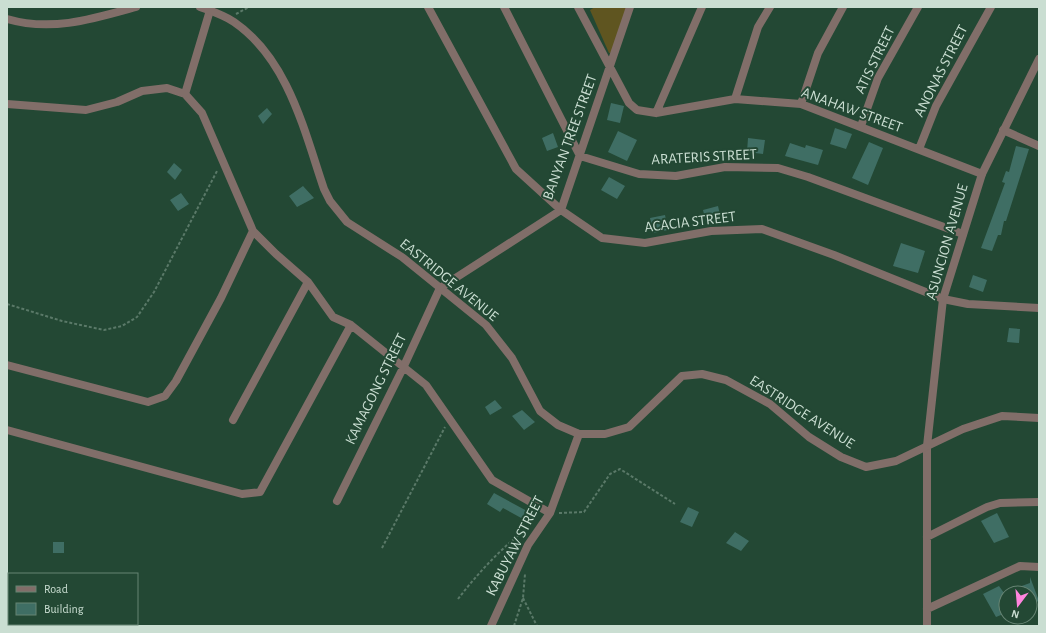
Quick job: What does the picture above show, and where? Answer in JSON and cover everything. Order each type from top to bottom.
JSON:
[{"type":"street","points":[[7,19],[22,23],[85,22],[136,7]]},
{"type":"street","name":"EASTRIDGE AVENUE","points":[[200,7],[210,9],[228,19],[251,36],[265,53],[291,92],[330,201],[347,222],[402,257],[486,325],[512,358],[540,411],[558,425],[579,434],[604,434],[629,427],[682,376],[702,374],[726,380],[770,404],[809,437],[841,458],[866,467],[896,461],[963,429],[1002,416],[1039,418]]},
{"type":"street","name":"ACACIA STREET","points":[[428,7],[516,169],[561,210],[602,238],[646,243],[711,231],[762,229],[834,255],[943,299],[968,304],[1039,308]]},
{"type":"street","points":[[504,7],[580,156]]},
{"type":"street","name":"ANAHAW STREET","points":[[578,7],[628,103],[637,110],[656,113],[735,99],[801,104],[982,174]]},
{"type":"street","name":"BANYAN TREE STREET","points":[[440,288],[561,210],[630,7]]},
{"type":"street","points":[[656,113],[702,7]]},
{"type":"street","points":[[735,99],[758,27],[770,7]]},
{"type":"street","points":[[801,104],[818,53],[843,7]]},
{"type":"street","name":"ATIS STREET","points":[[860,126],[878,78],[918,7]]},
{"type":"street","name":"ANONAS STREET","points":[[919,150],[936,106],[991,7]]},
{"type":"street","points":[[185,94],[210,9]]},
{"type":"street","name":"ASUNCION AVENUE","points":[[927,626],[927,446],[943,299],[982,174],[1039,59]]},
{"type":"street","points":[[7,104],[86,110],[117,102],[142,91],[167,88],[185,94],[202,113],[254,231],[276,254],[308,282],[333,317],[351,325],[426,385],[492,480],[550,513]]},
{"type":"street","points":[[1003,130],[1039,146]]},
{"type":"street","name":"ARATERIS STREET","points":[[580,156],[639,174],[676,176],[725,167],[778,168],[808,177],[963,234]]},
{"type":"street","points":[[7,365],[148,402],[165,396],[176,381],[221,298],[254,231]]},
{"type":"street","points":[[233,420],[308,282]]},
{"type":"street","name":"KAMAGONG STREET","points":[[336,501],[403,368],[440,288]]},
{"type":"street","points":[[7,430],[242,494],[260,492],[351,325]]},
{"type":"street","name":"KABUYAW STREET","points":[[491,626],[528,545],[550,513],[579,434]]},
{"type":"street","points":[[927,537],[1000,502],[1039,502]]},
{"type":"street","points":[[928,609],[1020,566],[1039,567]]},
{"type":"path","points":[[228,19],[249,7]]},
{"type":"path","points":[[7,304],[62,322],[104,330],[122,326],[137,317],[154,292],[223,160]]},
{"type":"path","points":[[382,548],[450,419]]},
{"type":"path","points":[[550,513],[584,512],[610,474],[620,469],[675,504]]},
{"type":"path","points":[[458,599],[492,560],[533,525]]},
{"type":"path","points":[[514,626],[522,598],[525,572]]},
{"type":"path","points":[[522,598],[537,626]]},
{"type":"shaded area","points":[[595,7],[627,7],[615,52],[609,53],[590,10]]},
{"type":"building","points":[[611,103],[624,106],[620,123],[607,120]]},
{"type":"building","points":[[267,108],[272,114],[263,124],[258,116]]},
{"type":"building","points":[[835,128],[852,134],[846,149],[830,144]]},
{"type":"building","points":[[618,131],[637,140],[627,161],[608,152]]},
{"type":"building","points":[[553,133],[558,147],[547,151],[542,138]]},
{"type":"building","points":[[748,138],[765,140],[763,154],[747,152]]},
{"type":"building","points":[[869,142],[883,148],[868,185],[852,178]]},
{"type":"building","points":[[790,143],[805,148],[806,145],[823,150],[818,165],[785,156]]},
{"type":"building","points":[[1016,146],[1029,149],[1006,221],[1004,221],[1001,235],[998,235],[992,251],[981,248],[1005,183],[1002,182],[1006,171],[1009,172]]},
{"type":"building","points":[[174,163],[182,170],[175,180],[167,172]]},
{"type":"building","points":[[609,177],[625,186],[617,199],[601,190]]},
{"type":"building","points":[[303,186],[314,198],[297,207],[289,196]]},
{"type":"building","points":[[181,193],[189,204],[178,211],[170,200]]},
{"type":"building","points":[[718,206],[722,223],[707,226],[703,210]]},
{"type":"building","points":[[665,215],[668,230],[653,233],[650,218]]},
{"type":"building","points":[[901,243],[925,251],[918,273],[893,266]]},
{"type":"building","points":[[973,275],[987,280],[983,292],[969,287]]},
{"type":"building","points":[[1009,328],[1020,329],[1019,343],[1007,342]]},
{"type":"building","points":[[495,400],[502,408],[490,415],[485,407]]},
{"type":"building","points":[[522,410],[535,422],[524,430],[512,416]]},
{"type":"building","points":[[494,493],[527,511],[523,519],[503,508],[500,512],[487,504]]},
{"type":"building","points":[[688,507],[699,512],[692,527],[680,522]]},
{"type":"building","points":[[997,513],[1009,537],[994,543],[981,521]]},
{"type":"building","points":[[735,532],[749,541],[741,551],[726,543]]},
{"type":"building","points":[[53,542],[64,542],[64,553],[53,553]]},
{"type":"building","points":[[1030,577],[1033,585],[1024,585],[1030,583]]},
{"type":"building","points":[[998,586],[998,616],[996,617],[983,594]]}]
